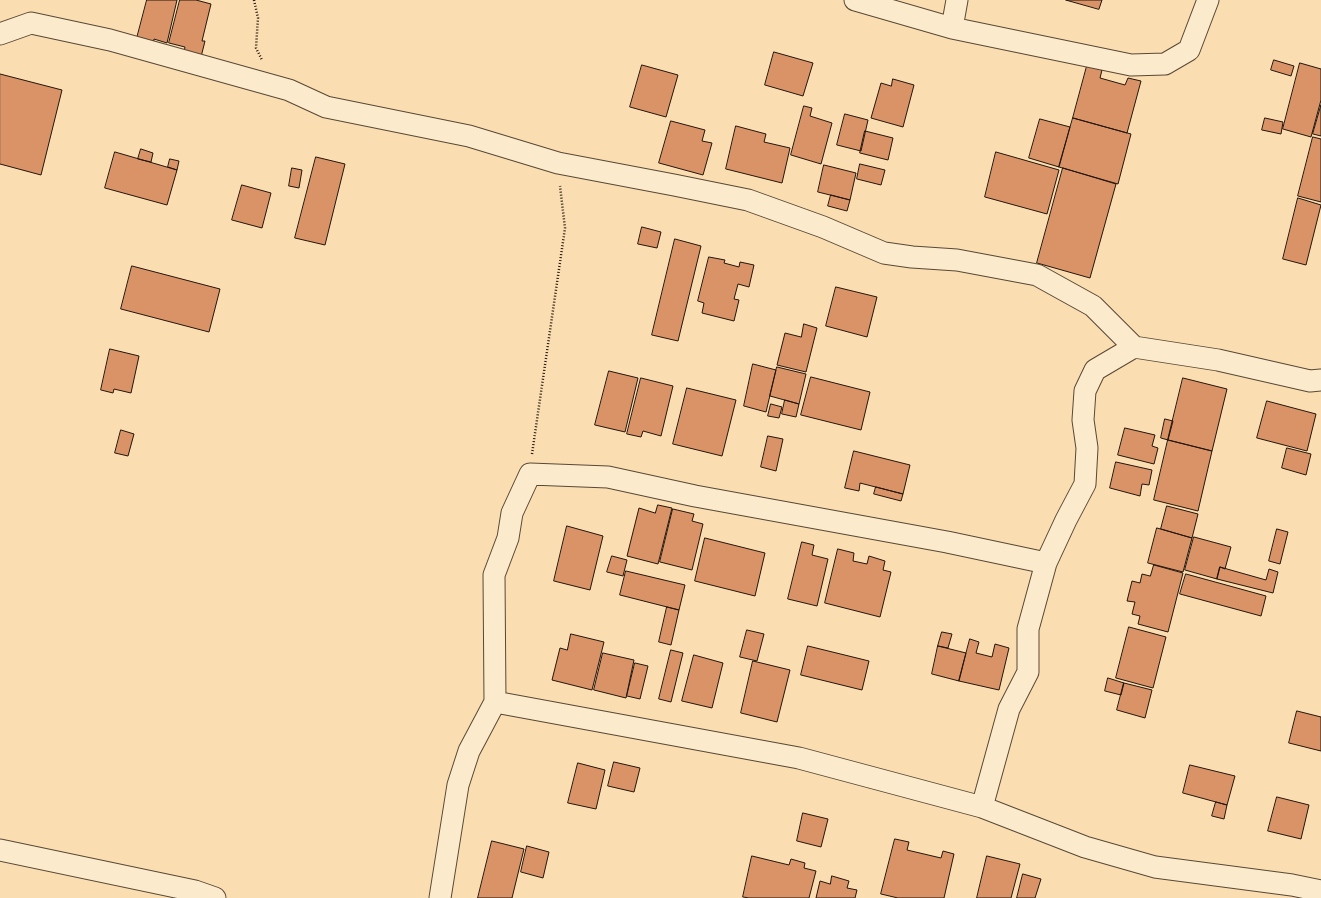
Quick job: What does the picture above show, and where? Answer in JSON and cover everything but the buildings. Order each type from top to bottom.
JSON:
[{"type":"street","points":[[855,0],[952,28],[1131,65],[1165,64],[1189,50],[1208,0]]},
{"type":"street","points":[[952,28],[957,0]]},
{"type":"street","points":[[0,34],[31,23],[110,40],[289,90],[326,107],[469,136],[558,163],[748,200],[884,253],[912,257],[957,260],[1037,275],[1093,306],[1134,347],[1218,360],[1310,381],[1321,380]]},
{"type":"street","points":[[982,807],[1009,709],[1028,672],[1028,629],[1046,562],[1085,484],[1087,448],[1083,420],[1085,391],[1095,370],[1134,347]]},
{"type":"street","points":[[440,898],[458,785],[469,751],[495,702],[494,575],[508,538],[512,513],[530,474],[608,477],[695,496],[948,542],[1046,562]]},
{"type":"street","points":[[495,702],[800,758],[982,807],[1085,847],[1155,867],[1292,885],[1321,891]]},
{"type":"street","points":[[0,850],[194,891],[216,898]]},
{"type":"path","points":[[254,0],[258,18],[256,48],[265,65]]},
{"type":"path","points":[[530,474],[533,445],[566,228],[558,163]]}]
